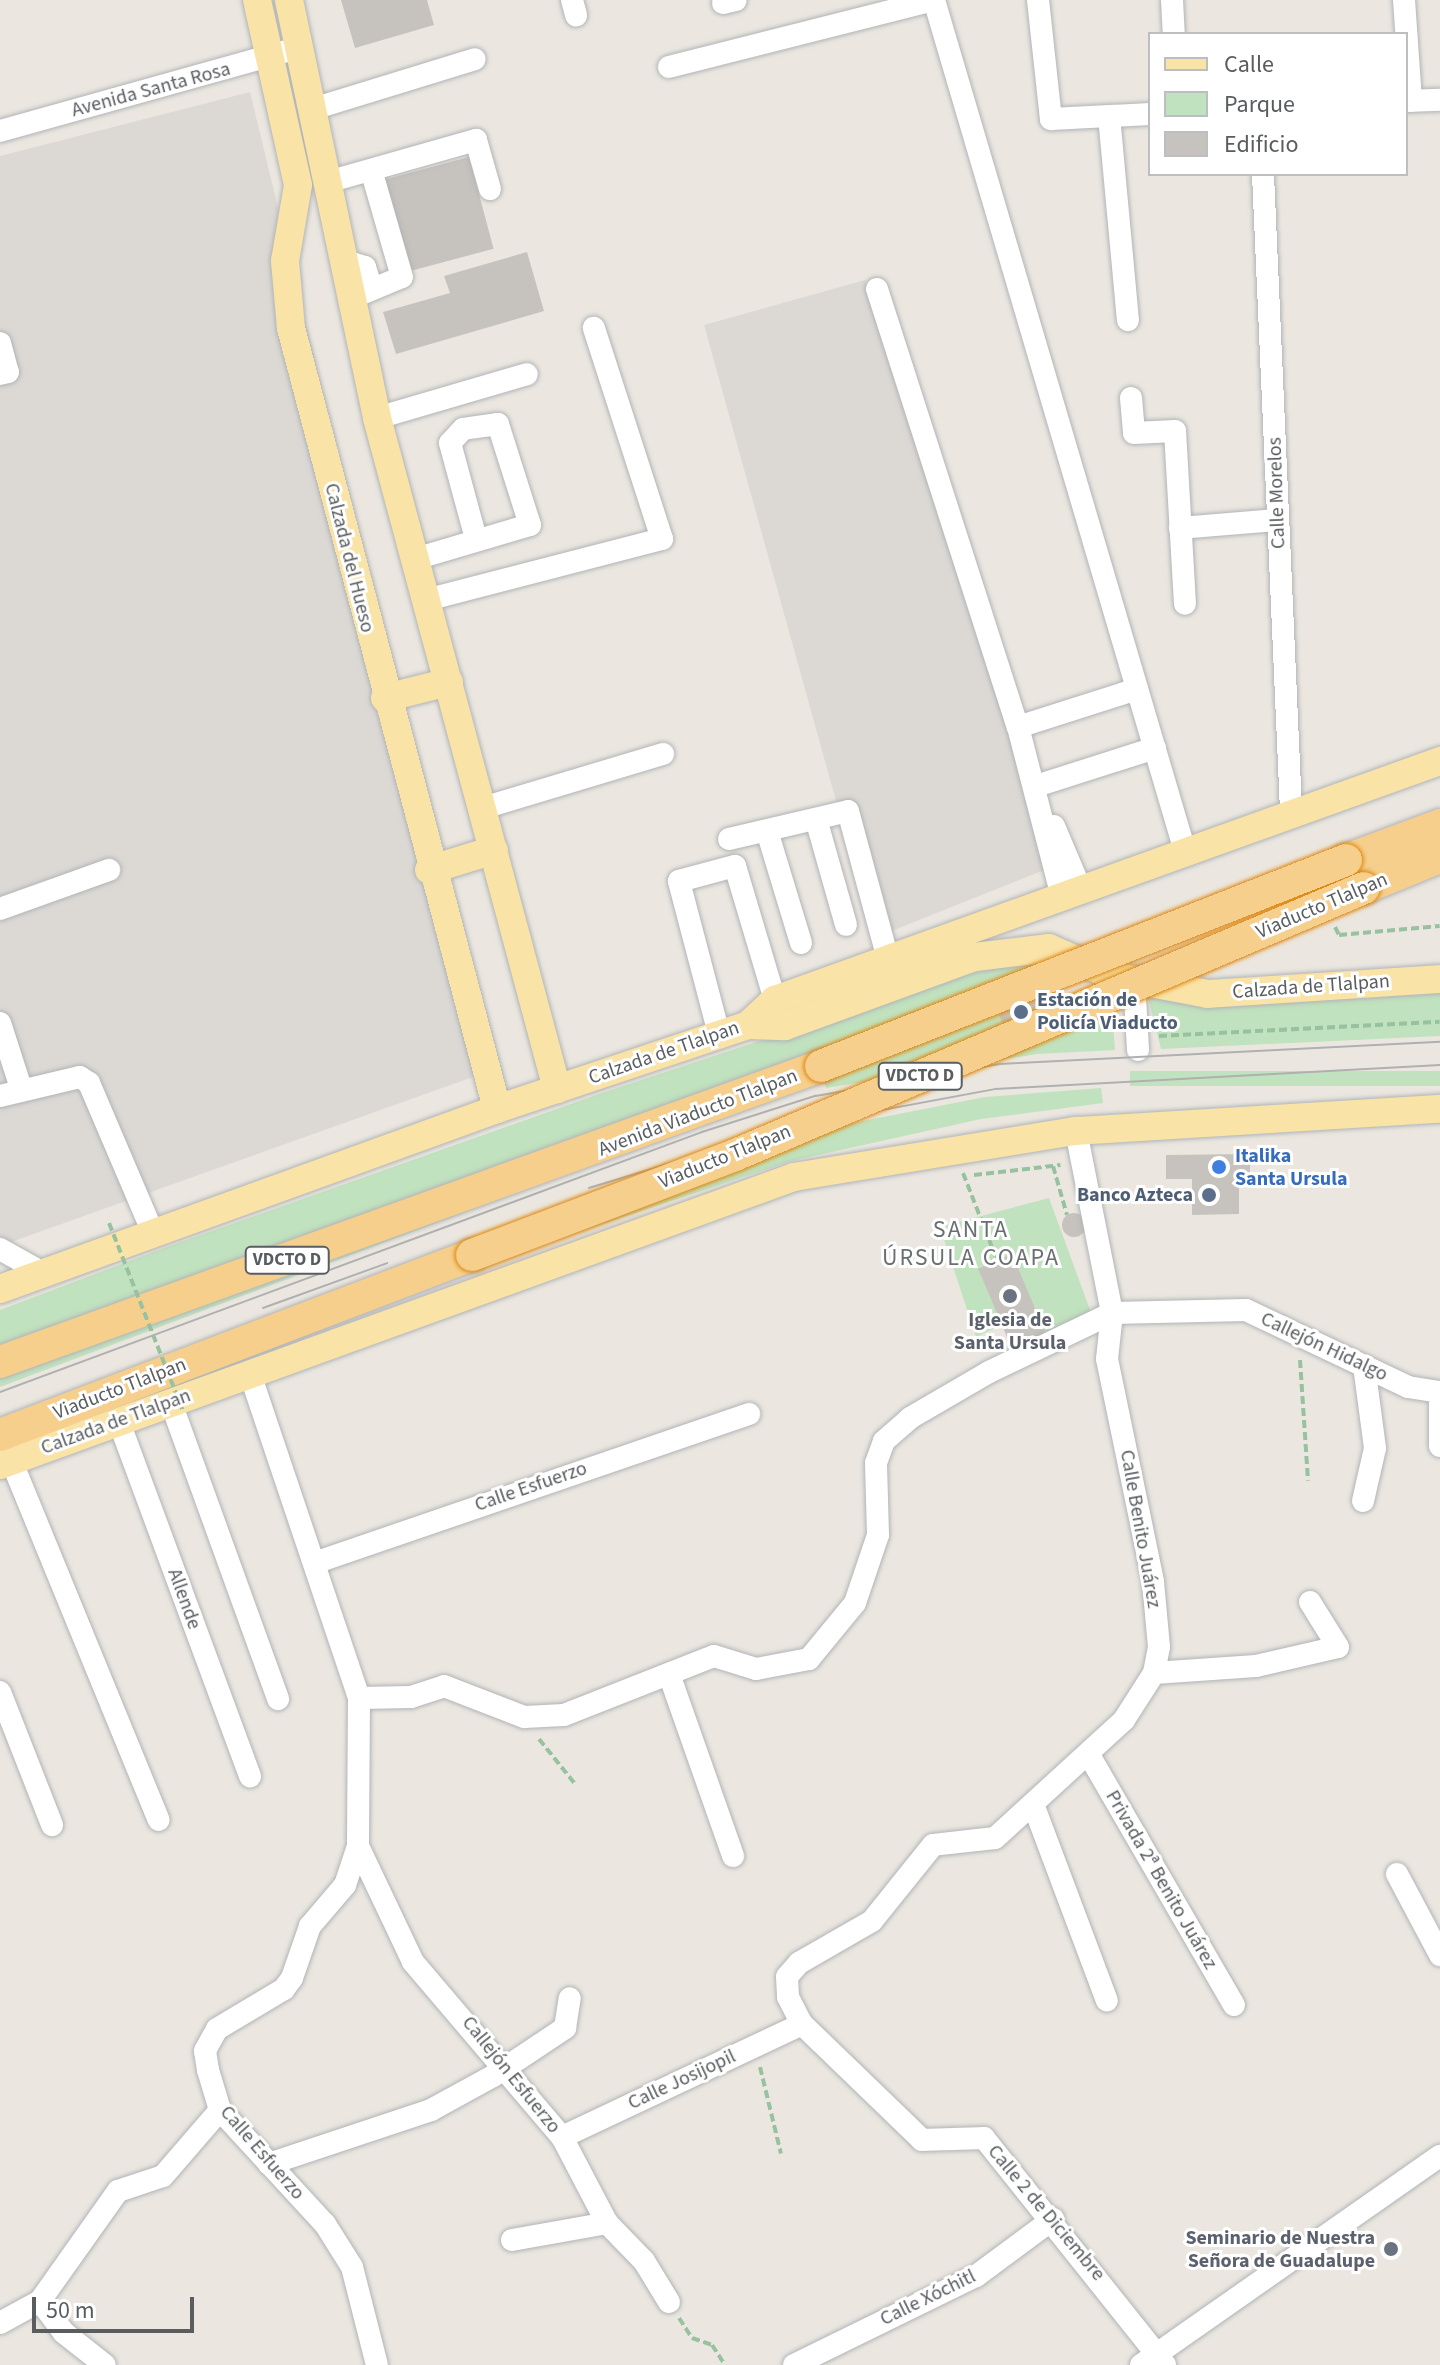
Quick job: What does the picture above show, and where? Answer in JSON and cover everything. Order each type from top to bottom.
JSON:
[{"type":"highway","name":"Viaducto Tlalpan","points":[[821,1066],[1440,825]]},
{"type":"highway","name":"Viaducto Tlalpan","points":[[4,1453],[472,1255],[735,1155],[1440,857]]},
{"type":"highway","name":"Avenida Viaducto Tlalpan","points":[[0,1362],[574,1160],[821,1066]]},
{"type":"main road","name":"Calzada del Hueso","points":[[257,0],[272,56],[298,185],[285,261],[291,328],[429,870],[497,1109]]},
{"type":"main road","points":[[289,0],[331,181],[342,260],[360,293],[377,418],[557,1089]]},
{"type":"main road","points":[[385,698],[449,682]]},
{"type":"main road","points":[[748,1025],[775,1000],[1072,894],[1291,811],[1440,761]]},
{"type":"main road","points":[[429,870],[494,850]]},
{"type":"main road","name":"Calzada de Tlalpan","points":[[0,1289],[497,1109],[748,1025],[785,1026],[975,957],[1049,948],[1134,980],[1208,994],[1440,979]]},
{"type":"main road","name":"Calzada de Tlalpan","points":[[4,1453],[177,1407],[250,1374],[794,1177],[957,1146],[1076,1131],[1440,1109]]},
{"type":"street","points":[[669,67],[934,0],[1185,851]]},
{"type":"street","points":[[1038,0],[1051,119],[1148,114]]},
{"type":"street","points":[[1172,0],[1174,32]]},
{"type":"street","points":[[1404,0],[1405,32]]},
{"type":"street","name":"Avenida Santa Rosa","points":[[0,131],[301,47]]},
{"type":"street","points":[[316,108],[475,59]]},
{"type":"street","points":[[1408,101],[1440,100]]},
{"type":"street","points":[[1109,116],[1128,320]]},
{"type":"street","points":[[331,181],[372,173],[476,140],[490,189]]},
{"type":"street","points":[[360,293],[402,277],[372,173]]},
{"type":"street","name":"Calle Morelos","points":[[1263,176],[1291,811]]},
{"type":"street","points":[[877,289],[1072,894]]},
{"type":"street","points":[[426,600],[662,539],[594,328]]},
{"type":"street","points":[[0,343],[8,372],[0,374]]},
{"type":"street","points":[[377,418],[527,374]]},
{"type":"street","points":[[1131,398],[1134,433],[1175,431],[1185,604]]},
{"type":"street","points":[[415,559],[530,525],[498,424],[463,429],[450,443],[476,539]]},
{"type":"street","points":[[1180,528],[1278,520]]},
{"type":"street","points":[[1018,727],[1137,689]]},
{"type":"street","points":[[1038,793],[1155,748]]},
{"type":"street","points":[[483,808],[663,754]]},
{"type":"street","points":[[729,839],[848,811],[888,959]]},
{"type":"street","points":[[816,819],[846,925]]},
{"type":"street","points":[[767,831],[801,943]]},
{"type":"street","points":[[719,1034],[679,881],[735,866],[775,1000]]},
{"type":"street","points":[[0,909],[109,870]]},
{"type":"street","points":[[1134,980],[1147,1043]]},
{"type":"street","points":[[0,1023],[22,1091]]},
{"type":"street","points":[[0,1096],[80,1077],[89,1083],[153,1233]]},
{"type":"street","name":"Calle Benito Juárez","points":[[802,2024],[788,1997],[787,1977],[799,1963],[872,1921],[933,1845],[951,1839],[983,1844],[1033,1804],[1124,1720],[1154,1673],[1159,1647],[1153,1582],[1107,1359],[1112,1313],[1076,1131]]},
{"type":"street","points":[[0,1249],[43,1273]]},
{"type":"street","name":"Callejón Hidalgo","points":[[1112,1313],[1246,1310],[1408,1387],[1440,1392]]},
{"type":"street","points":[[359,1698],[411,1697],[444,1686],[524,1717],[564,1715],[714,1656],[756,1669],[809,1659],[855,1603],[878,1535],[876,1463],[884,1441],[910,1418],[989,1372],[1112,1313]]},
{"type":"street","points":[[1363,1501],[1375,1448],[1364,1366]]},
{"type":"street","name":"Calle Esfuerzo","points":[[250,1374],[359,1698],[358,1846],[345,1885],[310,1926],[284,1989],[208,2038],[208,2070],[220,2110],[325,2224],[352,2267],[377,2365]]},
{"type":"street","points":[[1440,1404],[1440,1446]]},
{"type":"street","points":[[177,1407],[278,1699]]},
{"type":"street","name":"Calle Esfuerzo","points":[[314,1563],[749,1414]]},
{"type":"street","name":"Allende","points":[[119,1422],[250,1777]]},
{"type":"street","points":[[4,1453],[159,1820]]},
{"type":"street","points":[[1154,1673],[1256,1666],[1338,1647],[1310,1602]]},
{"type":"street","points":[[669,1674],[733,1856]]},
{"type":"street","points":[[0,1692],[52,1825]]},
{"type":"street","name":"Privada 2ª Benito Juárez","points":[[1089,1755],[1234,2005]]},
{"type":"street","points":[[1033,1804],[1107,2001]]},
{"type":"street","name":"Callejón Esfuerzo","points":[[358,1846],[413,1962],[508,2068],[562,2137],[607,2223],[644,2261],[669,2302]]},
{"type":"street","points":[[1397,1874],[1440,1955]]},
{"type":"street","points":[[269,2164],[431,2110],[508,2068],[565,2028],[570,1998]]},
{"type":"street","name":"Calle Josijopil","points":[[562,2137],[802,2024]]},
{"type":"street","name":"Calle 2 de Diciembre","points":[[802,2024],[922,2140],[984,2138],[1053,2219],[1156,2362]]},
{"type":"street","points":[[0,2323],[40,2301],[118,2191],[163,2176],[220,2110]]},
{"type":"street","points":[[1156,2362],[1440,2156]]},
{"type":"street","name":"Calle Xóchitl","points":[[805,2362],[976,2276],[1053,2219]]},
{"type":"street","points":[[512,2240],[607,2223]]},
{"type":"street","points":[[40,2301],[63,2332],[105,2365]]},
{"type":"path","points":[[1147,1043],[1440,1022]]},
{"type":"path","points":[[957,1146],[963,1176],[997,1260]]},
{"type":"path","points":[[963,1176],[1081,1162]]},
{"type":"path","points":[[1053,1166],[1067,1215]]},
{"type":"path","points":[[109,1223],[177,1407]]},
{"type":"path","points":[[1299,1355],[1308,1481]]},
{"type":"path","points":[[524,1717],[575,1784]]},
{"type":"path","points":[[754,2045],[777,2116],[781,2154]]},
{"type":"path","points":[[669,2302],[692,2338],[712,2345],[725,2365]]},
{"type":"shaded area","points":[[250,92],[487,1072],[0,1246],[0,156]]},
{"type":"shaded area","points":[[865,280],[1052,867],[874,938],[704,325]]},
{"type":"green space","points":[[1030,962],[1054,965],[1065,1010],[1111,999],[1115,1050],[1037,1054],[826,1088],[816,1054],[0,1347],[0,1310],[164,1248],[602,1093],[957,976]]},
{"type":"green space","points":[[1440,987],[1440,1036],[1161,1049],[1147,994],[1211,1005]]},
{"type":"green space","points":[[1130,1071],[1440,1071],[1440,1086],[1130,1086]]},
{"type":"green space","points":[[1101,1088],[1103,1103],[981,1119],[791,1161],[546,1243],[787,1136],[985,1097]]},
{"type":"green space","points":[[504,1195],[468,1211],[0,1387],[0,1376]]},
{"type":"green space","points":[[1049,1198],[1093,1318],[1047,1338],[1011,1254],[978,1268],[1002,1325],[976,1337],[940,1227]]},
{"type":"building","points":[[341,0],[427,0],[434,25],[355,48]]},
{"type":"building","points":[[469,157],[494,249],[405,273],[380,181]]},
{"type":"building","points":[[527,252],[544,311],[396,354],[383,312],[450,293],[444,276]]},
{"type":"building","points":[[1036,979],[1049,1010],[1012,1047],[992,997]]},
{"type":"building","points":[[1250,1154],[1250,1184],[1239,1184],[1239,1214],[1192,1215],[1192,1179],[1166,1179],[1166,1155]]},
{"type":"building","points":[[1074,1213],[1085,1220],[1086,1225],[1079,1236],[1074,1237],[1063,1230],[1062,1225],[1069,1214]]},
{"type":"building","name":"Iglesia de Santa Ursula","points":[[1012,1254],[1048,1338],[1013,1352],[978,1268]]},
{"type":"tram line","points":[[0,1392],[702,1132],[815,1096],[1000,1064],[1440,1042]]},
{"type":"tram line","points":[[589,1188],[785,1128],[996,1089],[1440,1065]]},
{"type":"tram line","points":[[263,1308],[387,1263]]},
{"type":"place","name":"Estación de Policía Viaducto","points":[[1021,1012]]},
{"type":"place","name":"Italika Santa Ursula","points":[[1219,1167]]},
{"type":"place","name":"Banco Azteca","points":[[1209,1195]]},
{"type":"place","name":"Iglesia de Santa Ursula","points":[[1010,1296]]},
{"type":"place","name":"Seminario de Nuestra Señora de Guadalupe","points":[[1391,2249]]},
{"type":"district","name":"SANTA ÚRSULA COAPA","points":[[971,1244]]}]
